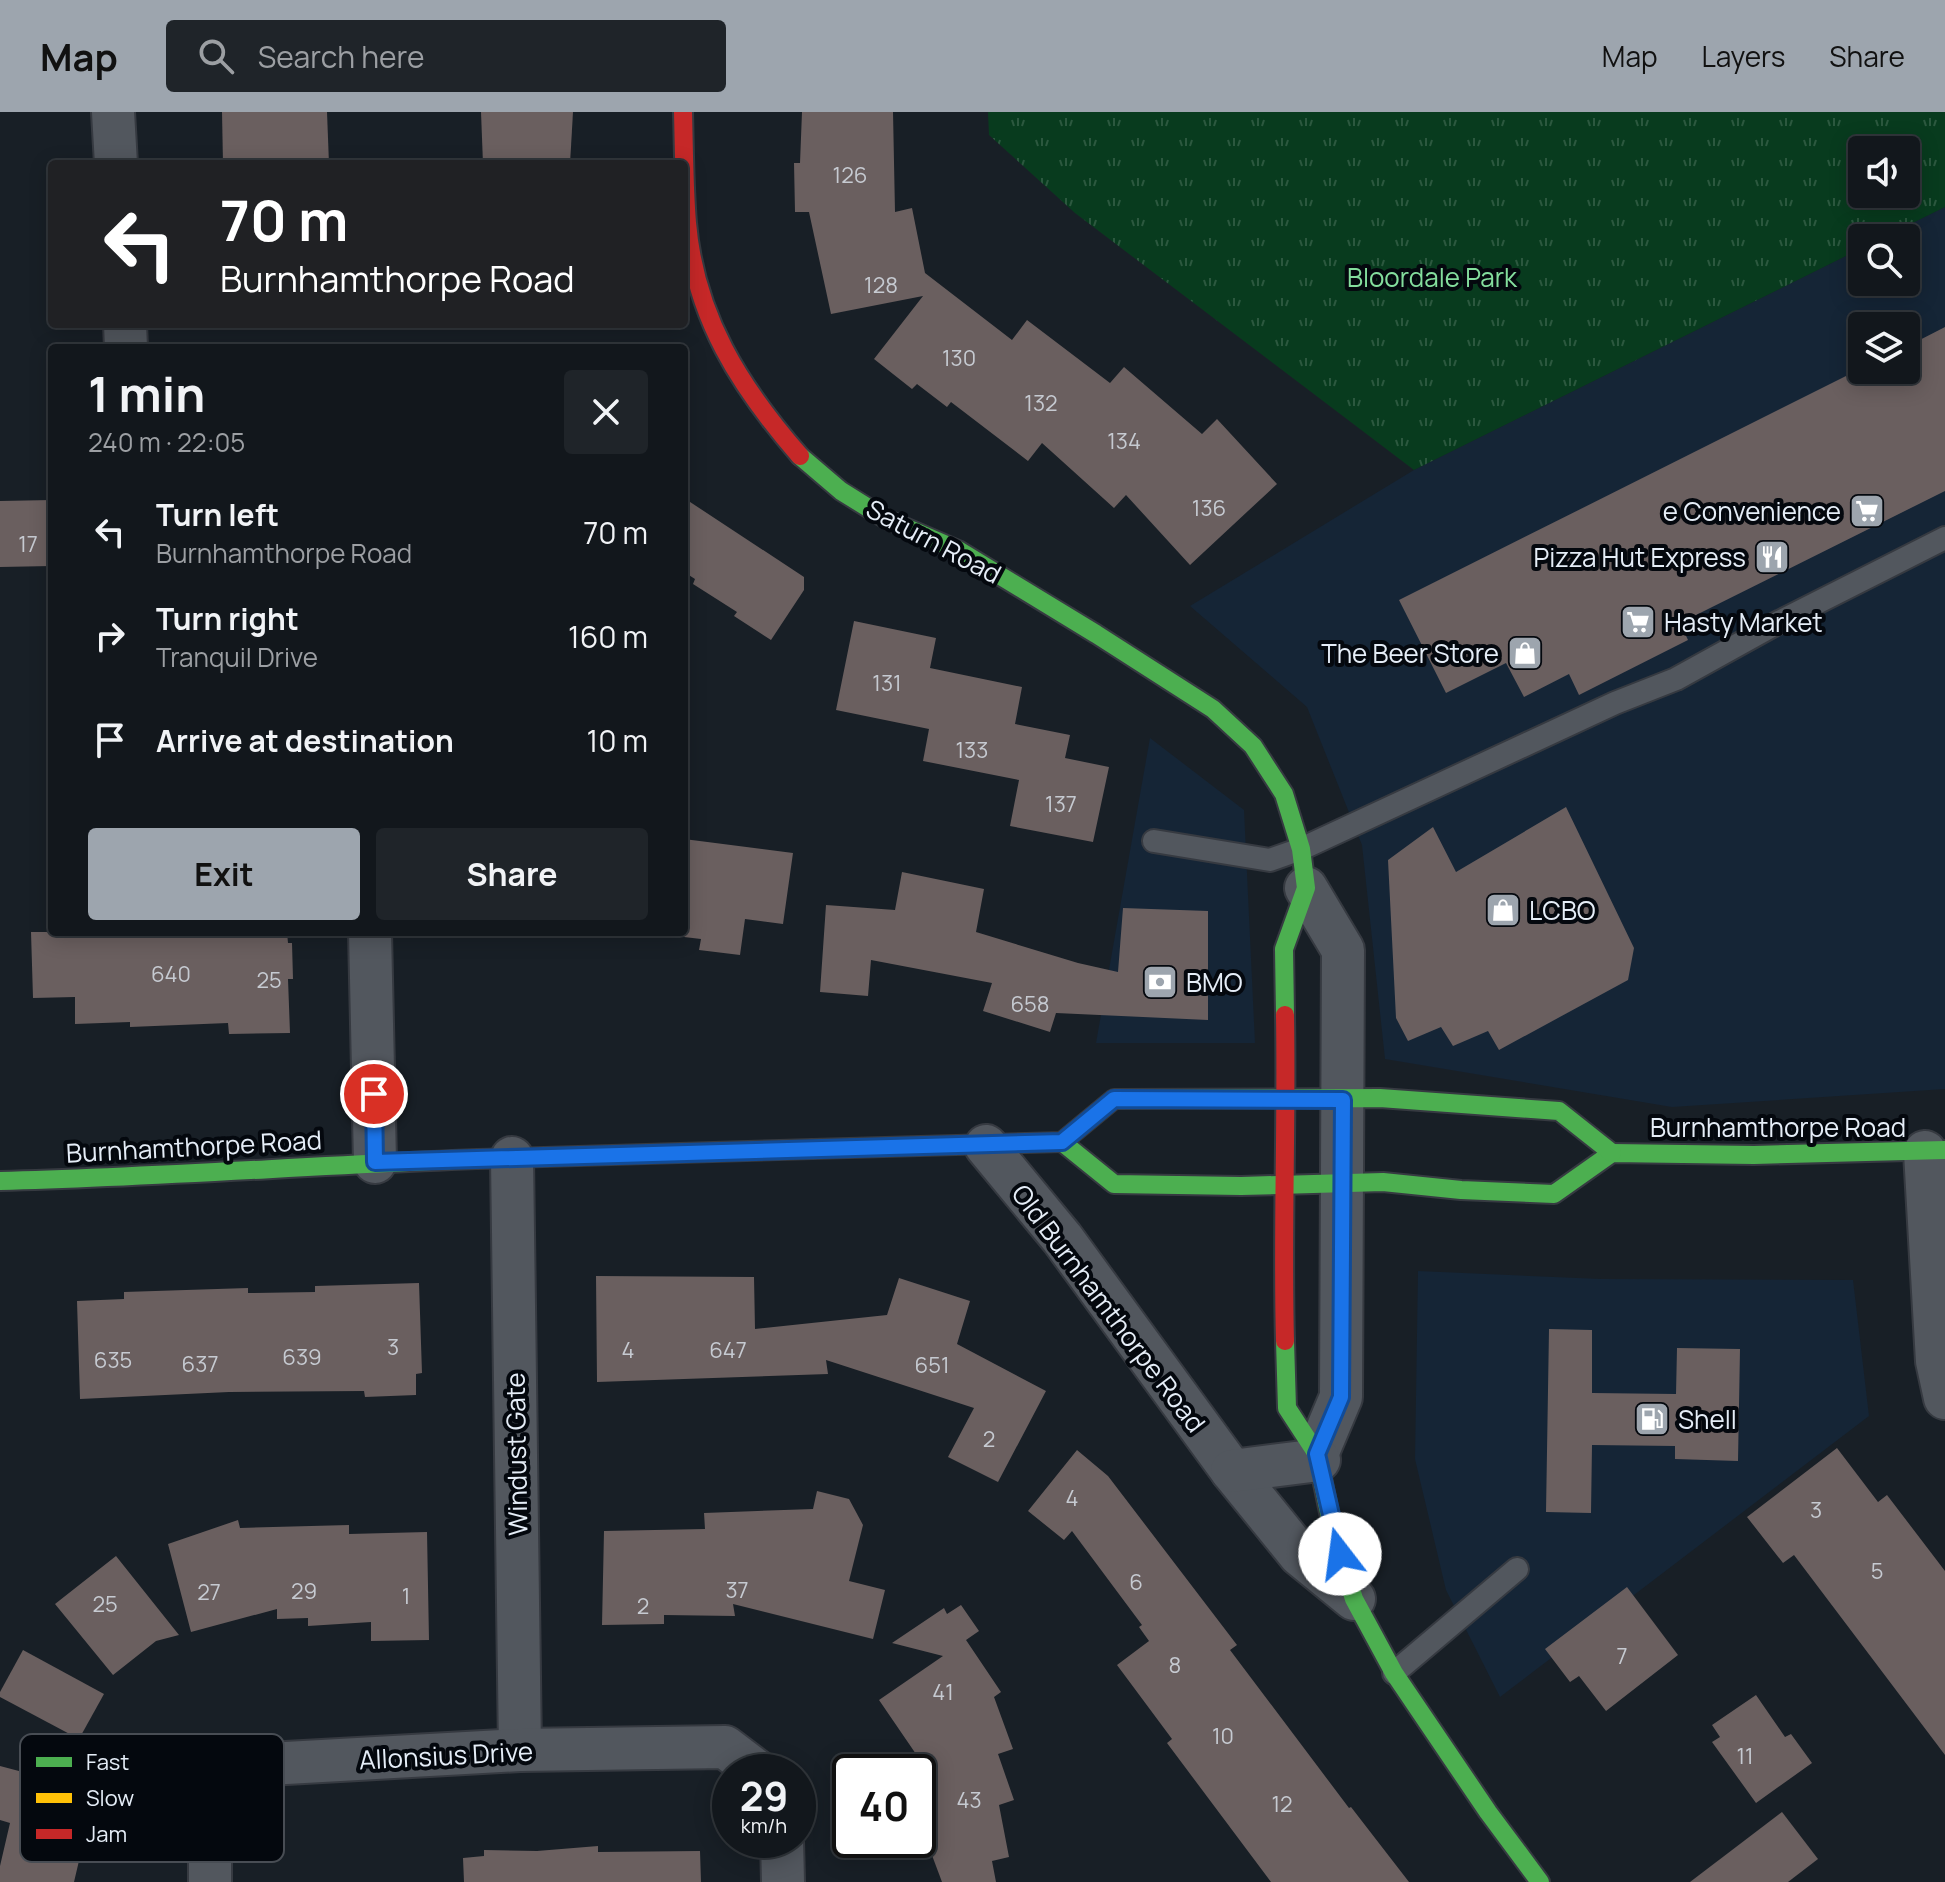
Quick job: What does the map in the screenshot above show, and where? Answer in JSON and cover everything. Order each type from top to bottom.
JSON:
[{"type":"main road","name":"Saturn Road","points":[[683,112],[685,160]]},
{"type":"main road","name":"Saturn Road","points":[[688,230],[696,276],[713,326],[736,374],[766,417],[801,457],[852,498],[886,519],[958,550],[1213,709],[1253,746],[1270,769],[1284,794],[1304,868]]},
{"type":"main road","points":[[1287,1099],[1284,949],[1304,868]]},
{"type":"main road","points":[[1380,1098],[1559,1111],[1612,1153],[1554,1194],[1461,1190],[1383,1182],[1342,1185],[1114,1184],[1062,1142],[1114,1099],[1343,1100],[1380,1098]]},
{"type":"main road","name":"Old Burnhamthorpe Road","points":[[1287,1099],[1283,1255],[1287,1408],[1318,1457],[1333,1532],[1354,1599],[1394,1673],[1488,1812],[1540,1882]]},
{"type":"main road","name":"Burnhamthorpe Road","points":[[0,1181],[88,1179],[375,1162],[1062,1142]]},
{"type":"main road","name":"Burnhamthorpe Road","points":[[1612,1153],[1754,1155],[1935,1151]]},
{"type":"street","points":[[113,112],[116,160]]},
{"type":"street","name":"Saturn Road","points":[[1304,868],[1343,950],[1343,1100]]},
{"type":"street","points":[[370,936],[375,1162]]},
{"type":"street","points":[[1232,1471],[1318,1457],[1341,1397],[1343,1100]]},
{"type":"street","name":"Old Burnhamthorpe Road","points":[[986,1146],[1062,1238],[1232,1471],[1300,1555],[1354,1599]]},
{"type":"street","points":[[1935,1151],[1937,1361],[1945,1398]]},
{"type":"street","name":"Windust Gate","points":[[512,1158],[520,1750]]},
{"type":"street","name":"Allonsius Drive","points":[[284,1763],[520,1750],[725,1747],[734,1754]]},
{"type":"street","points":[[782,1858],[783,1882]]},
{"type":"lane","points":[[1154,841],[1304,868],[1615,703],[1676,679],[1781,621],[1945,538]]},
{"type":"lane","points":[[1394,1673],[1517,1569]]},
{"type":"shaded area","points":[[1945,207],[1945,1089],[1672,1107],[1385,1059],[1362,845],[1307,707],[1190,606],[1414,470],[1848,255],[1848,296],[1920,296],[1920,224],[1910,224]]},
{"type":"shaded area","points":[[1150,738],[1244,810],[1255,1043],[1096,1043]]},
{"type":"shaded area","points":[[1418,1271],[1601,1279],[1853,1280],[1869,1416],[1500,1697],[1446,1590],[1415,1459]]},
{"type":"green space","name":"Bloordale Park","points":[[988,112],[1945,112],[1945,207],[1910,224],[1848,224],[1848,255],[1414,470],[1075,213],[989,135]]},
{"type":"building","points":[[222,112],[327,112],[329,160],[223,160]]},
{"type":"building","points":[[481,112],[573,112],[570,160],[483,160]]},
{"type":"building","points":[[802,112],[893,112],[895,212],[912,208],[925,273],[1012,340],[1027,320],[1110,383],[1124,367],[1202,434],[1217,419],[1277,484],[1190,565],[1126,495],[1114,508],[1042,443],[1028,461],[951,402],[947,407],[917,384],[912,389],[874,359],[923,296],[831,314],[809,212],[795,212],[794,163],[800,163]]},
{"type":"building","points":[[1945,327],[1945,491],[1680,623],[1688,640],[1579,695],[1569,674],[1524,697],[1506,663],[1446,693],[1399,600],[1848,375],[1848,384],[1920,384],[1920,340]]},
{"type":"building","points":[[48,500],[48,566],[0,567],[0,501]]},
{"type":"building","points":[[688,501],[804,577],[804,590],[771,640],[734,616],[737,612],[693,584],[695,579],[688,575]]},
{"type":"building","points":[[854,621],[936,638],[930,668],[1022,687],[1015,724],[1070,735],[1065,758],[1109,767],[1093,842],[1010,826],[1019,780],[923,761],[929,729],[836,710]]},
{"type":"building","name":"LCBO","points":[[1566,807],[1634,948],[1628,980],[1499,1050],[1488,1031],[1453,1046],[1441,1027],[1408,1041],[1396,1018],[1388,860],[1433,827],[1456,872]]},
{"type":"building","points":[[688,840],[793,853],[783,924],[745,919],[740,955],[699,950],[701,939],[684,937],[688,936]]},
{"type":"building","points":[[902,872],[984,889],[976,932],[1118,972],[1123,908],[1208,911],[1208,1020],[1056,1013],[1050,1032],[983,1011],[992,983],[871,960],[868,996],[820,992],[826,905],[895,910]]},
{"type":"building","points":[[31,932],[48,932],[48,936],[287,936],[288,943],[292,943],[293,979],[288,979],[290,1033],[229,1034],[228,1023],[130,1027],[130,1022],[75,1024],[75,997],[33,998]]},
{"type":"building","points":[[596,1276],[754,1277],[755,1329],[887,1315],[899,1278],[970,1301],[957,1344],[1046,1391],[998,1482],[948,1457],[974,1408],[826,1360],[828,1374],[597,1382]]},
{"type":"building","points":[[419,1283],[422,1373],[416,1374],[416,1395],[365,1397],[364,1391],[229,1392],[80,1399],[77,1301],[124,1299],[124,1292],[248,1288],[248,1293],[315,1292],[315,1286]]},
{"type":"building","points":[[1549,1329],[1592,1330],[1592,1393],[1676,1394],[1677,1348],[1740,1349],[1738,1461],[1675,1459],[1675,1446],[1592,1445],[1591,1513],[1546,1512]]},
{"type":"building","points":[[1837,1448],[1878,1502],[1887,1495],[1945,1571],[1945,1755],[1794,1555],[1783,1563],[1747,1517]]},
{"type":"building","points":[[1077,1450],[1108,1476],[1237,1645],[1230,1650],[1409,1882],[1271,1882],[1167,1743],[1172,1739],[1117,1665],[1149,1641],[1139,1627],[1142,1625],[1072,1531],[1064,1540],[1028,1511]]},
{"type":"building","points":[[817,1491],[849,1499],[863,1525],[849,1581],[885,1590],[873,1639],[733,1604],[735,1616],[664,1615],[664,1624],[602,1625],[604,1531],[705,1529],[704,1513],[813,1509]]},
{"type":"building","points":[[238,1520],[240,1528],[349,1525],[349,1534],[427,1532],[429,1640],[371,1641],[371,1622],[308,1626],[308,1618],[277,1619],[277,1609],[191,1632],[168,1544]]},
{"type":"building","points":[[116,1556],[179,1635],[156,1641],[113,1675],[55,1604]]},
{"type":"building","points":[[1627,1587],[1678,1655],[1606,1711],[1579,1676],[1570,1682],[1545,1649]]},
{"type":"building","points":[[961,1605],[979,1631],[966,1640],[1001,1692],[994,1697],[1013,1749],[998,1754],[1014,1800],[999,1805],[1009,1857],[992,1861],[996,1882],[942,1882],[933,1858],[936,1858],[936,1754],[916,1754],[879,1700],[943,1656],[892,1643],[944,1608],[947,1614]]},
{"type":"building","points":[[23,1650],[104,1694],[82,1734],[70,1734],[0,1697]]},
{"type":"building","points":[[1756,1695],[1785,1737],[1791,1734],[1812,1763],[1756,1803],[1712,1742],[1720,1737],[1712,1725]]},
{"type":"building","points":[[0,1766],[20,1771],[20,1862],[79,1862],[74,1882],[0,1882],[0,1866],[10,1823],[0,1820]]},
{"type":"building","points":[[1782,1812],[1818,1859],[1788,1882],[1690,1882]]},
{"type":"building","points":[[598,1846],[598,1852],[700,1851],[701,1882],[464,1882],[463,1858],[484,1856],[484,1850],[537,1851]]},
{"type":"traffic: fast","points":[[800,456],[841,491],[886,519],[958,550],[1096,634],[1213,709],[1253,746],[1284,794],[1301,849],[1306,888],[1284,949],[1285,1015]]},
{"type":"traffic: fast","points":[[813,1149],[1062,1142],[1114,1099],[1380,1098],[1559,1111],[1612,1153]]},
{"type":"traffic: fast","points":[[1062,1142],[1114,1184],[1241,1186],[1383,1182],[1461,1190],[1554,1194],[1612,1153],[1754,1155],[1945,1150]]},
{"type":"traffic: fast","points":[[0,1181],[510,1158]]},
{"type":"traffic: fast","points":[[1285,1341],[1287,1408],[1317,1454],[1333,1532],[1354,1599],[1394,1673],[1488,1812],[1540,1882]]},
{"type":"traffic: slow","points":[[510,1158],[813,1149]]},
{"type":"traffic: jam","points":[[683,112],[684,160]]},
{"type":"traffic: jam","points":[[688,230],[700,289],[724,349],[758,404],[800,456]]},
{"type":"traffic: jam","points":[[1285,1015],[1285,1341]]},
{"type":"place","name":"e Convenience","points":[[1867,511]]},
{"type":"place","name":"Pizza Hut Express","points":[[1772,557]]},
{"type":"place","name":"Hasty Market","points":[[1638,622]]},
{"type":"place","name":"The Beer Store","points":[[1525,653]]},
{"type":"place","name":"LCBO","points":[[1503,910]]},
{"type":"place","name":"BMO","points":[[1160,982]]},
{"type":"place","name":"Shell","points":[[1652,1419]]},
{"type":"route","points":[[374,1094],[375,1162],[1062,1142],[1114,1099],[1343,1100],[1341,1397],[1317,1454],[1340,1554]]}]
